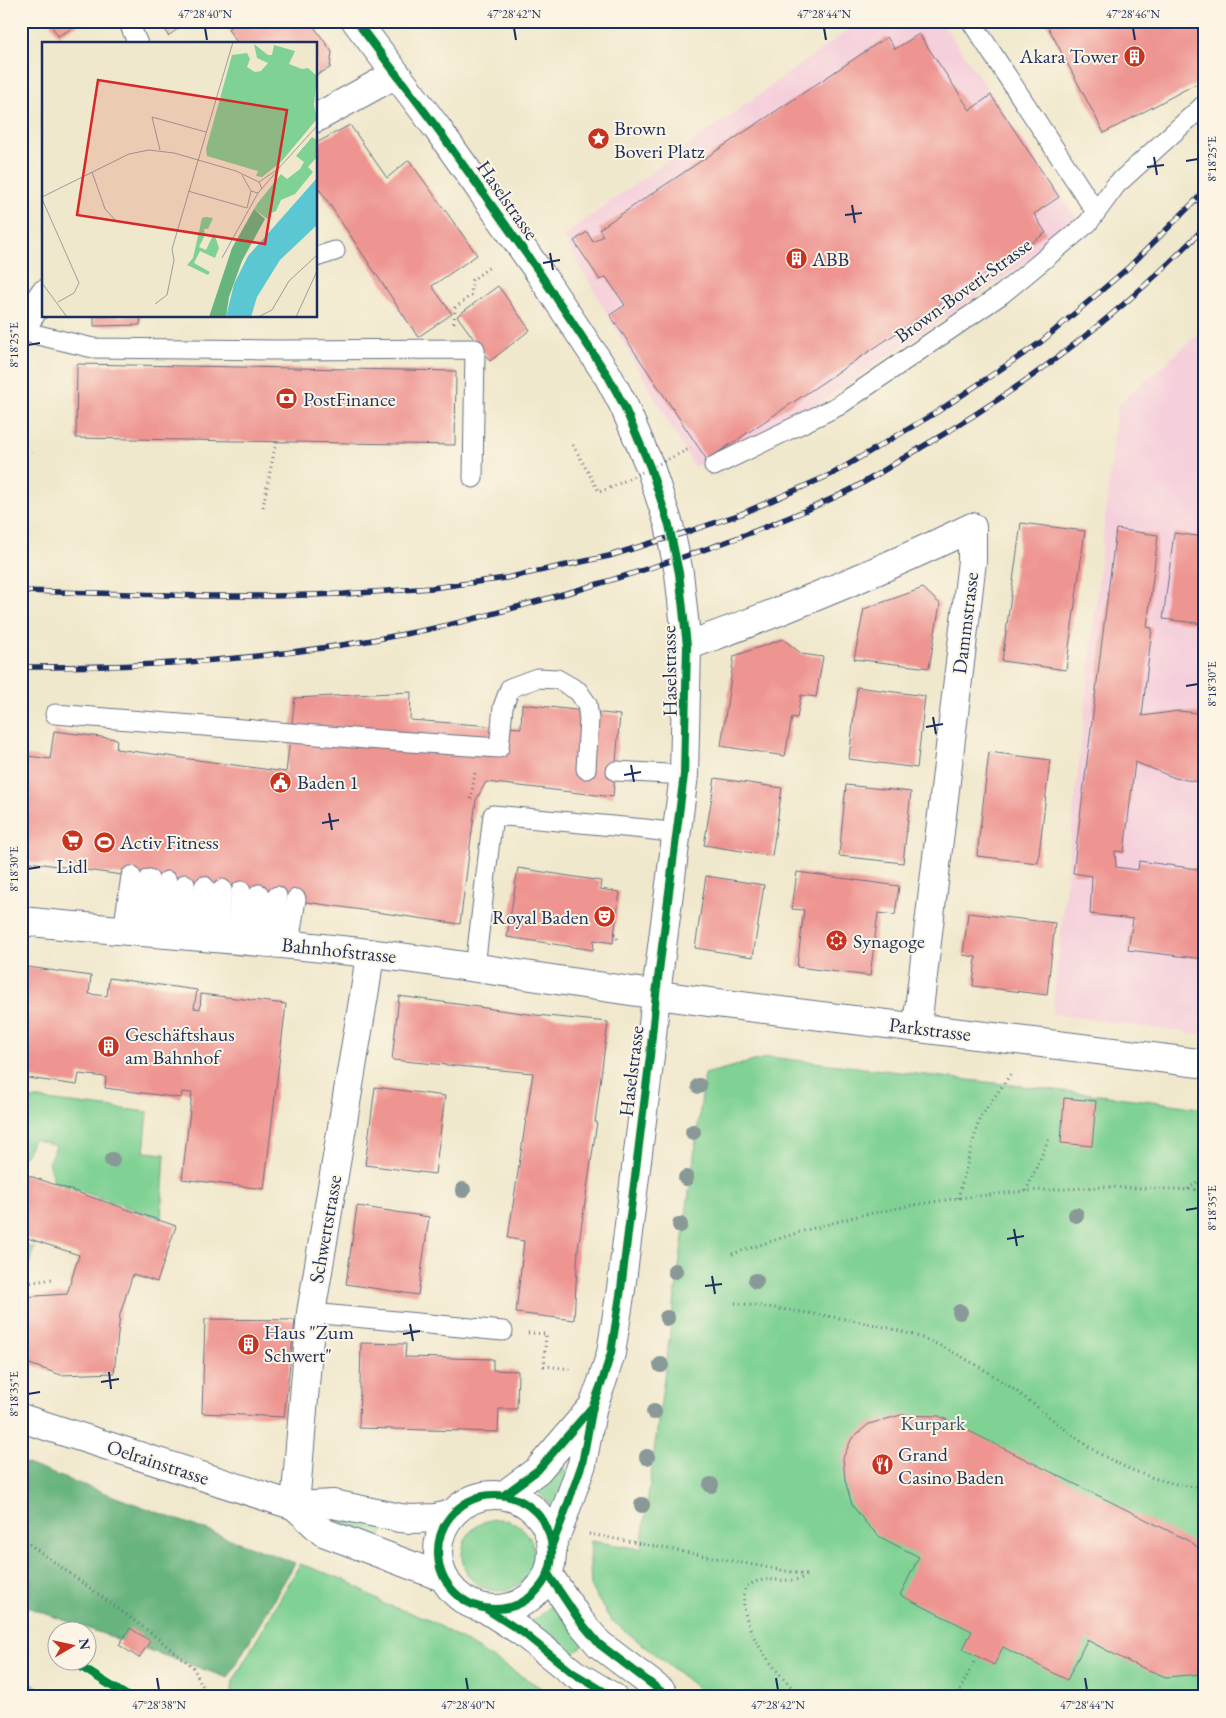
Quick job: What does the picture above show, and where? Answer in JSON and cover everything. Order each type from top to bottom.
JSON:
[{"type":"street","name":"Haselstrasse","points":[[356,21],[437,128],[539,272],[608,376],[624,406],[650,467],[671,532],[679,573],[687,646],[684,775],[616,1328],[611,1353],[593,1406],[582,1464],[552,1545]]},
{"type":"street","points":[[318,117],[396,74]]},
{"type":"street","points":[[21,330],[42,297]]},
{"type":"street","name":"Dammstrasse","points":[[687,646],[816,598],[917,554],[972,527],[972,561],[917,1026]]},
{"type":"street","name":"Bahnhofstrasse","points":[[21,921],[370,953],[656,994]]},
{"type":"street","name":"Schwertstrasse","points":[[295,1506],[311,1313],[370,953]]},
{"type":"street","name":"Parkstrasse","points":[[656,994],[1205,1064]]},
{"type":"street","name":"Haselstrasse","points":[[504,1495],[538,1470],[593,1406]]},
{"type":"street","name":"Oelrainstrasse","points":[[21,1418],[295,1506],[333,1504],[412,1519],[435,1518],[451,1514]]},
{"type":"street","points":[[485,1495],[504,1495],[522,1501],[536,1512],[546,1527],[552,1545],[552,1559],[548,1574],[538,1590],[523,1602],[505,1609],[486,1609],[468,1604],[453,1592],[442,1577],[438,1561],[438,1544],[442,1528],[451,1514],[466,1502],[485,1495]]},
{"type":"street","name":"Oelrainstrasse","points":[[295,1506],[323,1532],[442,1577]]},
{"type":"street","points":[[548,1574],[579,1620],[599,1644],[662,1692],[665,1697]]},
{"type":"street","points":[[486,1609],[522,1632],[573,1673],[612,1697]]},
{"type":"lane","points":[[128,21],[137,42]]},
{"type":"lane","points":[[971,21],[1096,212]]},
{"type":"lane","name":"Brown-Boveri-Strasse","points":[[714,466],[838,406],[1002,294],[1088,223],[1116,185],[1205,104]]},
{"type":"lane","points":[[318,256],[335,251]]},
{"type":"lane","points":[[21,330],[93,348],[475,349],[473,478]]},
{"type":"lane","points":[[55,714],[357,739],[499,748],[503,707],[510,688],[537,678],[557,679],[578,691],[587,704],[589,719],[586,769]]},
{"type":"lane","points":[[616,771],[684,775]]},
{"type":"lane","points":[[475,967],[493,815],[645,829],[676,834]]},
{"type":"lane","points":[[206,938],[158,880],[206,938]]},
{"type":"lane","points":[[206,938],[241,891],[206,938]]},
{"type":"lane","points":[[206,938],[296,899]]},
{"type":"lane","points":[[311,1313],[504,1331]]},
{"type":"path","points":[[454,308],[471,295],[472,280],[491,266]]},
{"type":"path","points":[[263,507],[276,442]]},
{"type":"path","points":[[573,445],[599,492],[691,448]]},
{"type":"path","points":[[21,455],[35,454]]},
{"type":"path","points":[[614,934],[618,940]]},
{"type":"path","points":[[958,1198],[978,1124],[1012,1072]]},
{"type":"path","points":[[1026,1191],[1050,1136]]},
{"type":"path","points":[[1188,1189],[1205,1176]]},
{"type":"path","points":[[732,1254],[803,1231],[858,1216],[958,1198],[1026,1191],[1105,1187],[1205,1190]]},
{"type":"path","points":[[21,1284],[52,1279]]},
{"type":"path","points":[[735,1303],[859,1322],[922,1339],[944,1348],[1014,1389],[1080,1441],[1110,1459],[1160,1480],[1183,1486],[1205,1488]]},
{"type":"path","points":[[504,1331],[546,1334],[544,1366],[574,1369]]},
{"type":"path","points":[[582,1532],[807,1575],[798,1580],[774,1579],[753,1582],[745,1589],[743,1599],[752,1633],[762,1651],[776,1670],[801,1697]]},
{"type":"path","points":[[21,1538],[150,1632],[192,1667],[208,1697]]},
{"type":"path","points":[[960,1690],[974,1662]]},
{"type":"shaded area","name":"ABB","points":[[861,21],[941,21],[1081,225],[806,412],[694,467],[563,236]]},
{"type":"shaded area","points":[[1205,328],[1205,1035],[1052,1014],[1117,406]]},
{"type":"green space","name":"Kurpark","points":[[769,1057],[1151,1101],[1205,1109],[1205,1697],[709,1697],[610,1619],[591,1588],[591,1541],[641,1549],[705,1074]]},
{"type":"green space","points":[[21,1097],[148,1112],[144,1152],[165,1154],[161,1219],[54,1182],[48,1163],[56,1146],[33,1139],[26,1155],[21,1157]]},
{"type":"green space","points":[[21,1244],[34,1248],[27,1273],[21,1274]]},
{"type":"green space","points":[[21,1462],[295,1563],[228,1678],[98,1632],[98,1620],[64,1620],[21,1605]]},
{"type":"green space","points":[[557,1465],[570,1472],[556,1505],[552,1505],[536,1490],[544,1483]]},
{"type":"green space","points":[[327,1515],[384,1528],[380,1542],[326,1522]]},
{"type":"green space","points":[[505,1519],[524,1529],[532,1541],[534,1555],[532,1569],[524,1581],[512,1589],[491,1591],[472,1581],[464,1569],[462,1548],[472,1529],[484,1521]]},
{"type":"green space","points":[[300,1564],[348,1581],[384,1604],[426,1618],[556,1697],[231,1697],[233,1681]]},
{"type":"green space","points":[[554,1603],[584,1644],[571,1657],[528,1622],[540,1616]]},
{"type":"water","points":[[21,1676],[53,1697],[21,1697]]},
{"type":"building","points":[[49,21],[85,21],[58,36]]},
{"type":"building","points":[[162,21],[189,21],[168,36]]},
{"type":"building","points":[[238,21],[310,21],[332,52],[330,68],[318,74],[318,42],[237,42],[228,29]]},
{"type":"building","name":"Akara Tower","points":[[1045,21],[1199,21],[1205,33],[1205,79],[1104,133]]},
{"type":"building","name":"ABB","points":[[919,34],[970,110],[991,95],[1059,197],[1034,214],[1046,233],[707,460],[610,315],[625,305],[606,277],[600,280],[574,241],[587,232],[593,242],[603,236],[599,229],[887,37],[895,49]]},
{"type":"building","points":[[350,125],[387,178],[409,160],[477,255],[432,286],[452,314],[418,337],[320,190],[318,191],[318,142]]},
{"type":"building","points":[[498,286],[530,330],[490,361],[457,316]]},
{"type":"building","points":[[94,318],[141,318],[140,325],[94,326]]},
{"type":"building","points":[[77,364],[456,371],[455,445],[76,438]]},
{"type":"building","points":[[1021,523],[1085,531],[1066,670],[1002,661]]},
{"type":"building","points":[[1116,529],[1158,535],[1147,627],[1152,628],[1142,716],[1179,711],[1205,714],[1205,781],[1199,782],[1175,778],[1135,762],[1124,852],[1115,851],[1116,867],[1138,870],[1139,861],[1205,870],[1205,959],[1128,950],[1133,919],[1090,914],[1092,876],[1073,873]]},
{"type":"building","points":[[1174,533],[1205,537],[1205,624],[1163,619]]},
{"type":"building","points":[[923,588],[940,604],[929,668],[854,659],[864,609]]},
{"type":"building","points":[[783,639],[802,654],[823,657],[816,697],[801,695],[797,718],[792,717],[785,756],[721,746],[734,656]]},
{"type":"building","points":[[857,687],[925,696],[917,768],[849,759]]},
{"type":"building","points":[[411,692],[410,720],[521,728],[522,704],[620,715],[613,797],[486,782],[476,800],[460,924],[21,861],[21,755],[50,759],[54,731],[117,739],[116,749],[286,772],[295,698]]},
{"type":"building","points":[[989,752],[1050,760],[1038,863],[977,856]]},
{"type":"building","points":[[715,778],[782,788],[772,856],[704,845]]},
{"type":"building","points":[[846,785],[911,792],[903,863],[839,856]]},
{"type":"building","points":[[518,868],[601,881],[600,889],[620,892],[613,943],[594,940],[593,950],[507,937]]},
{"type":"building","name":"Synagoge","points":[[797,872],[899,886],[895,915],[878,913],[870,976],[797,967],[804,910],[792,909]]},
{"type":"building","points":[[706,876],[764,885],[753,957],[695,948]]},
{"type":"building","points":[[968,913],[1055,923],[1047,995],[973,986],[976,957],[963,955]]},
{"type":"building","points":[[21,966],[91,976],[89,994],[107,996],[109,978],[197,990],[194,1008],[200,1009],[201,994],[286,1004],[264,1189],[182,1179],[192,1093],[182,1092],[181,1098],[105,1088],[106,1077],[79,1074],[77,1085],[21,1077]]},
{"type":"building","points":[[399,996],[536,1015],[608,1022],[595,1122],[597,1122],[578,1249],[574,1320],[516,1313],[524,1241],[508,1238],[533,1073],[392,1060]]},
{"type":"building","points":[[375,1087],[445,1096],[435,1174],[365,1165]]},
{"type":"building","points":[[1064,1098],[1096,1101],[1092,1146],[1061,1143]]},
{"type":"building","points":[[21,1173],[176,1226],[157,1282],[133,1274],[120,1314],[114,1373],[61,1375],[21,1361],[21,1297],[67,1294],[79,1255],[21,1236]]},
{"type":"building","points":[[357,1206],[429,1217],[418,1295],[346,1284]]},
{"type":"building","name":"Haus \"Zum Schwert\"","points":[[205,1319],[295,1320],[284,1417],[202,1413]]},
{"type":"building","points":[[361,1343],[406,1344],[405,1357],[493,1359],[493,1370],[518,1371],[517,1409],[499,1409],[498,1432],[359,1428]]},
{"type":"building","points":[[901,1415],[939,1416],[1191,1542],[1205,1553],[1205,1670],[1201,1674],[1166,1677],[1131,1663],[1087,1640],[1067,1680],[1003,1647],[994,1665],[963,1649],[972,1631],[900,1595],[919,1557],[880,1537],[866,1523],[852,1505],[845,1480],[843,1458],[852,1438],[869,1424]]},
{"type":"building","points":[[130,1628],[150,1641],[139,1658],[119,1645]]},
{"type":"railway","points":[[21,591],[273,596],[344,594],[432,588],[506,578],[609,556],[741,514],[832,474],[937,412],[1041,342],[1129,267],[1205,191]]},
{"type":"railway","points":[[21,667],[120,666],[217,660],[313,649],[432,629],[517,607],[648,569],[747,534],[812,508],[872,478],[994,402],[1069,349],[1105,320],[1173,259],[1205,227]]},
{"type":"cycle path","points":[[356,21],[437,128],[539,272],[608,376],[624,406],[650,467],[669,525],[679,573],[687,646],[684,775],[621,1289],[611,1353],[593,1406],[582,1464],[552,1545]]},
{"type":"cycle path","points":[[504,1495],[538,1470],[593,1406]]},
{"type":"cycle path","points":[[495,1495],[517,1499],[536,1511],[548,1530],[552,1552],[548,1574],[536,1593],[517,1605],[495,1609],[473,1605],[454,1593],[442,1574],[438,1552],[442,1530],[454,1511],[473,1499],[495,1495]]},
{"type":"cycle path","points":[[548,1574],[579,1620],[599,1644],[662,1692],[665,1697]]},
{"type":"cycle path","points":[[486,1609],[522,1632],[573,1673],[613,1697]]},
{"type":"cycle path","points":[[86,1670],[129,1697]]},
{"type":"place","name":"Akara Tower","points":[[1134,56]]},
{"type":"place","name":"Brown Boveri Platz","points":[[598,139]]},
{"type":"place","name":"ABB","points":[[796,259]]},
{"type":"place","name":"PostFinance","points":[[287,399]]},
{"type":"place","name":"Baden 1","points":[[281,782]]},
{"type":"place","name":"Lidl","points":[[72,840]]},
{"type":"place","name":"Activ Fitness","points":[[104,842]]},
{"type":"place","name":"Royal Baden","points":[[605,917]]},
{"type":"place","name":"Synagoge","points":[[837,941]]},
{"type":"place","name":"Geschäftshaus am Bahnhof","points":[[109,1046]]},
{"type":"place","name":"Haus \"Zum Schwert\"","points":[[248,1344]]},
{"type":"place","name":"Grand Casino Baden","points":[[882,1465]]}]
